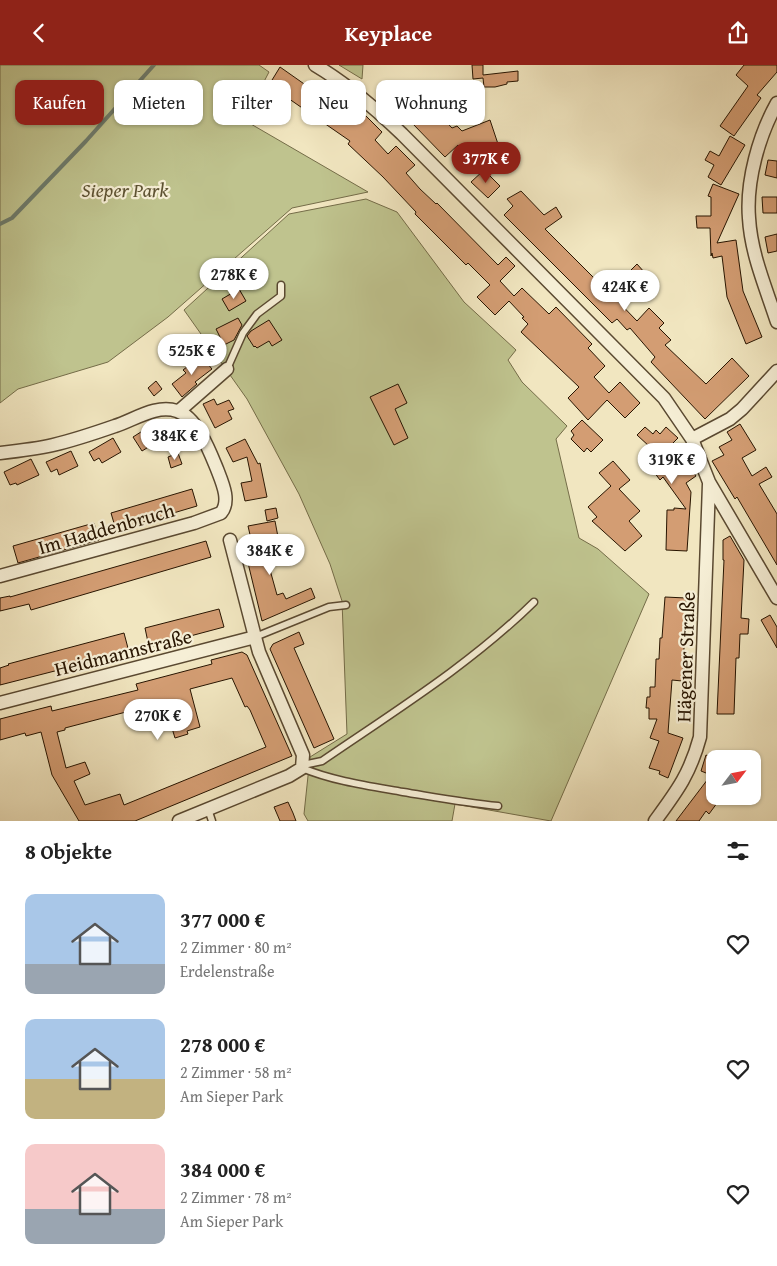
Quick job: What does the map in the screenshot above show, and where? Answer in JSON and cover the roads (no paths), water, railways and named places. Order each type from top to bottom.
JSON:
[{"type":"street","points":[[315,65],[350,88],[380,112],[654,387],[676,414],[692,439],[709,482],[777,598]]},
{"type":"street","points":[[777,103],[769,117],[759,144],[750,194],[749,218],[754,250],[777,322]]},
{"type":"street","points":[[0,453],[52,445],[116,426],[158,410],[180,411],[227,369]]},
{"type":"street","points":[[692,439],[730,419],[742,409],[777,371]]},
{"type":"street","name":"Im Haddenbruch","points":[[0,576],[194,523],[221,513],[226,504],[225,498],[221,479],[210,449],[194,425],[180,411]]},
{"type":"street","name":"Hägener Straße","points":[[655,821],[682,785],[695,755],[700,737],[709,482]]},
{"type":"street","points":[[179,821],[210,815],[301,767],[303,755],[264,665],[230,540]]},
{"type":"street","name":"Heidmannstraße","points":[[0,703],[255,637]]},
{"type":"lane","points":[[227,369],[243,333],[257,314],[281,296],[281,285]]},
{"type":"lane","points":[[301,767],[322,761],[429,688],[471,657],[534,602]]},
{"type":"lane","points":[[255,637],[329,607],[346,605]]},
{"type":"lane","points":[[301,767],[318,775],[475,804],[498,806]]},
{"type":"waterway","points":[[0,224],[12,218],[86,141],[154,65]]},
{"type":"park label","name":"Sieper Park","points":[[125,189]]}]
